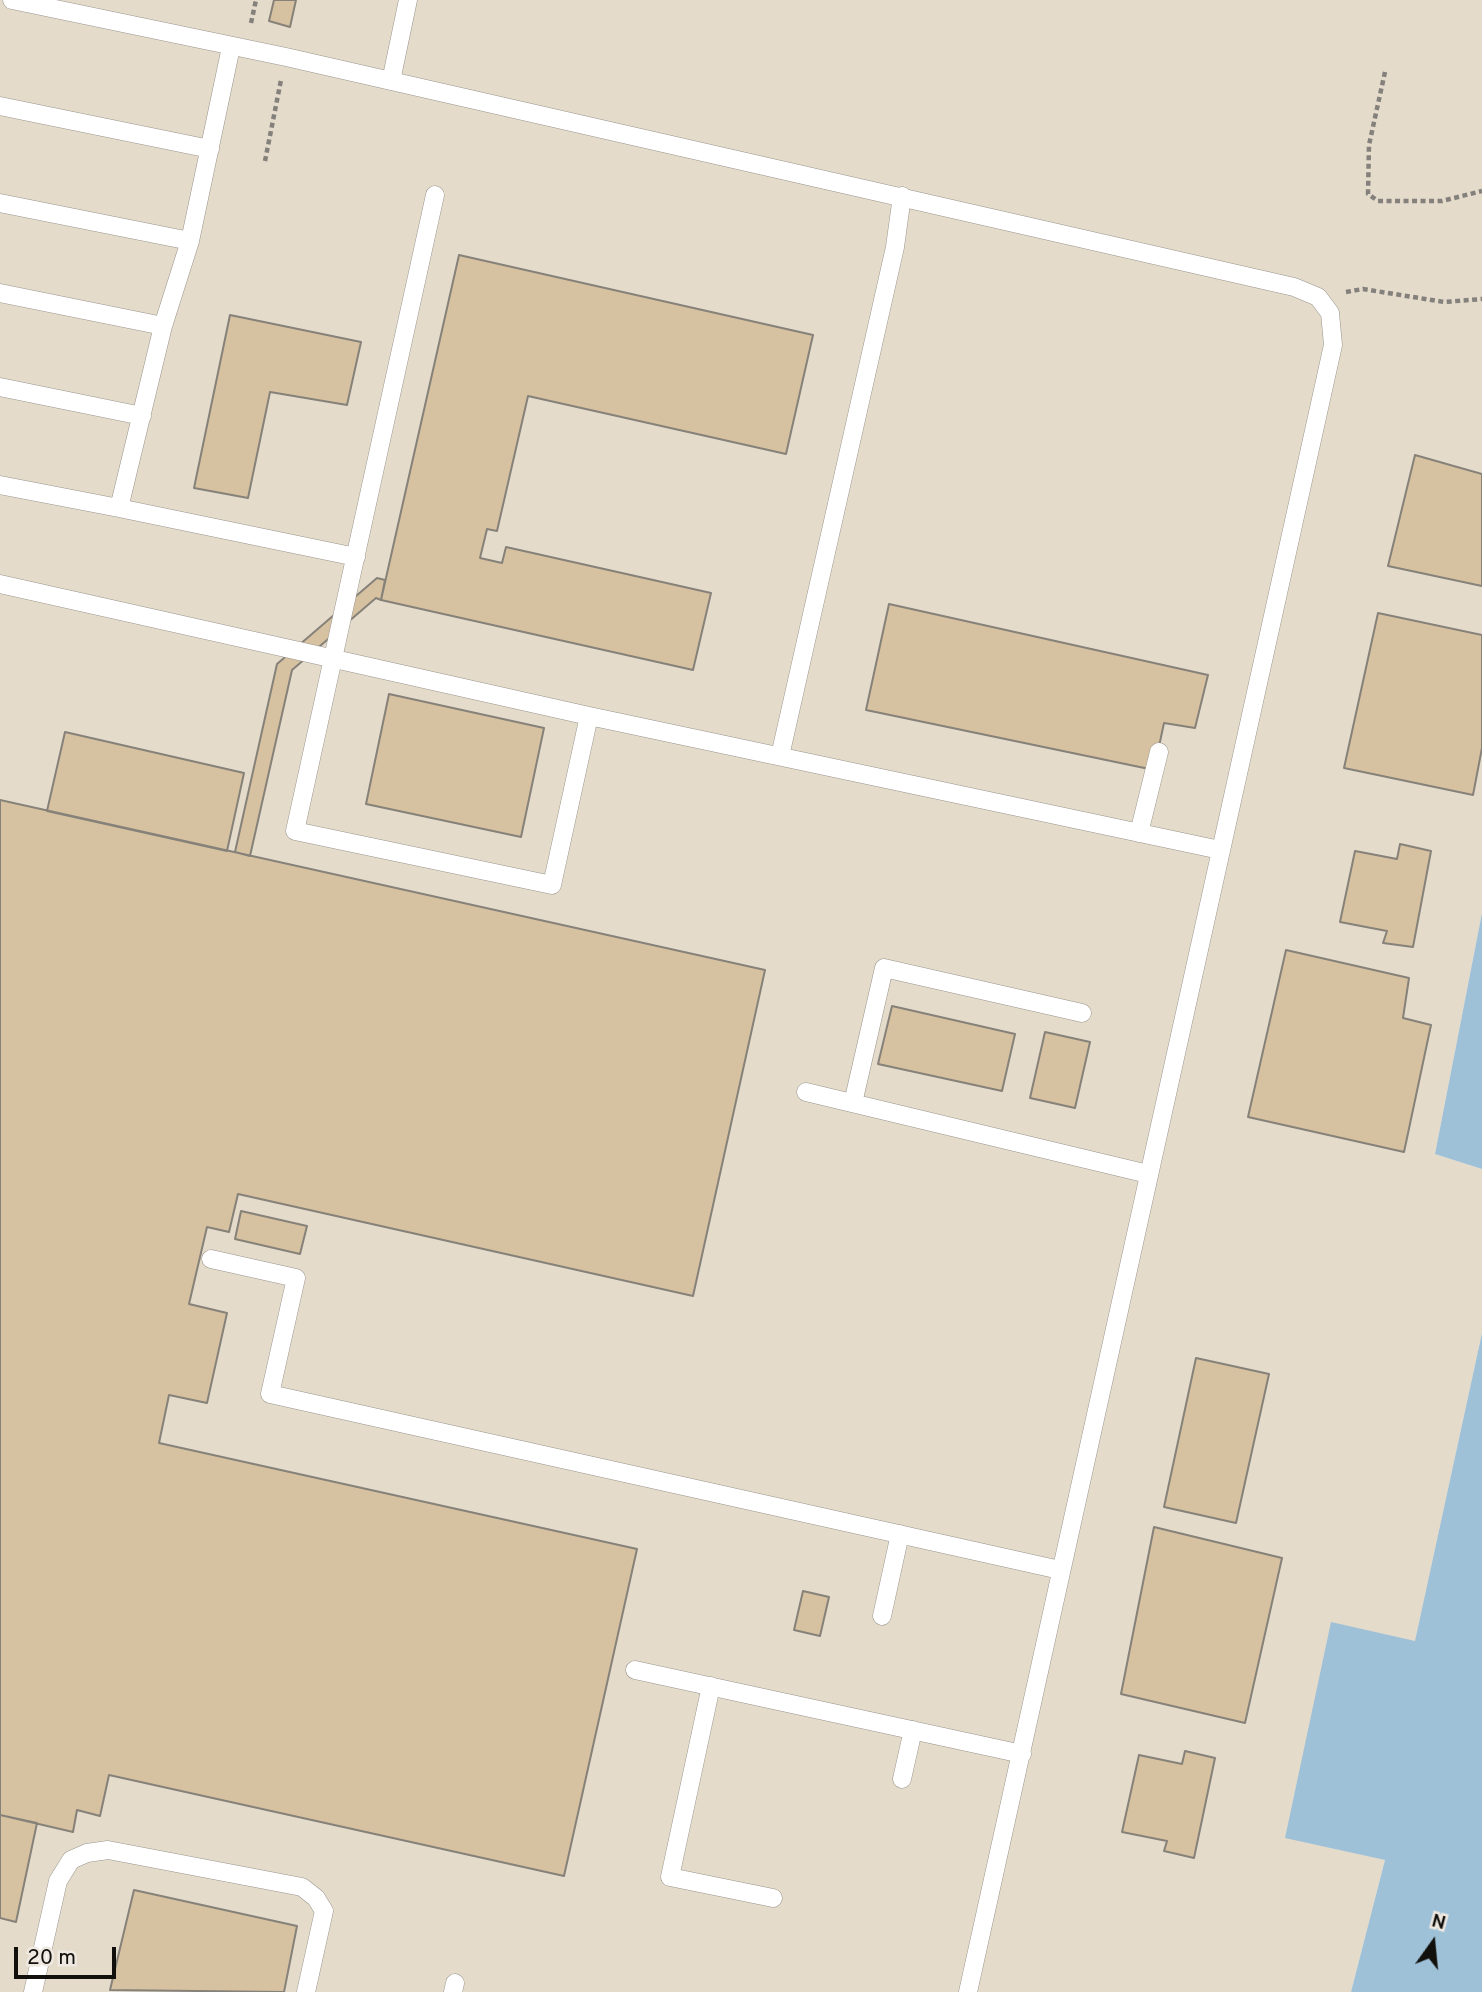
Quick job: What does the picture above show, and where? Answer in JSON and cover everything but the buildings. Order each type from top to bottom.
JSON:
[{"type":"lane","points":[[12,0],[286,57],[1294,287],[1318,297],[1330,313],[1333,345],[968,1992]]},
{"type":"lane","points":[[391,81],[408,0]]},
{"type":"lane","points":[[119,508],[163,326],[190,241],[231,47]]},
{"type":"lane","points":[[0,106],[210,149]]},
{"type":"lane","points":[[435,195],[295,831],[552,885],[589,716]]},
{"type":"lane","points":[[780,756],[895,247],[902,196]]},
{"type":"lane","points":[[0,203],[190,241]]},
{"type":"lane","points":[[0,293],[163,326]]},
{"type":"lane","points":[[0,387],[142,416]]},
{"type":"lane","points":[[0,485],[356,557]]},
{"type":"lane","points":[[0,584],[589,716],[1220,850]]},
{"type":"lane","points":[[1139,833],[1159,752]]},
{"type":"lane","points":[[853,1103],[884,968],[1082,1013]]},
{"type":"lane","points":[[806,1092],[1149,1174]]},
{"type":"lane","points":[[211,1259],[296,1278],[271,1394],[1060,1570]]},
{"type":"lane","points":[[882,1616],[900,1534]]},
{"type":"lane","points":[[635,1670],[1022,1754]]},
{"type":"lane","points":[[711,1686],[670,1877],[773,1898]]},
{"type":"lane","points":[[902,1779],[913,1730]]},
{"type":"lane","points":[[33,1992],[58,1881],[71,1860],[87,1853],[108,1850],[302,1887],[316,1898],[324,1911],[306,1992]]},
{"type":"path","points":[[1385,72],[1369,145],[1368,194],[1378,201],[1442,201],[1482,191]]},
{"type":"path","points":[[1318,297],[1363,289],[1444,302],[1482,299]]},
{"type":"shaded area","points":[[0,0],[1482,0],[1482,913],[1435,1154],[1482,1169],[1482,1333],[1415,1642],[1285,1837],[1385,1860],[1351,1992],[0,1992]]},
{"type":"water","points":[[1482,913],[1482,1169],[1435,1154]]},
{"type":"water","points":[[1482,1333],[1482,1992],[1351,1992],[1385,1860],[1285,1838],[1331,1622],[1415,1641]]}]
